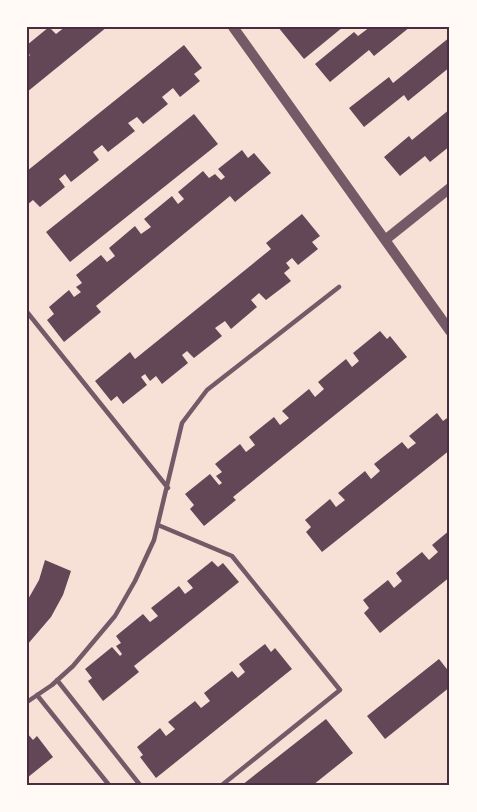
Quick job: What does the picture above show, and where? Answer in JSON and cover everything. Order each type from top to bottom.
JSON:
[{"type":"street","points":[[233,27],[450,331]]},
{"type":"street","points":[[385,240],[450,188]]},
{"type":"lane","points":[[27,702],[57,680],[94,643],[115,616],[135,581],[154,540],[182,423],[193,406],[207,390],[339,287]]},
{"type":"lane","points":[[27,312],[168,488]]},
{"type":"lane","points":[[158,525],[232,556],[340,690],[222,785]]},
{"type":"lane","points":[[57,680],[141,785]]},
{"type":"lane","points":[[37,695],[109,785]]},
{"type":"building","points":[[49,27],[56,34],[65,27],[107,27],[27,92],[27,58],[30,55],[27,52],[27,45]]},
{"type":"building","points":[[278,27],[343,27],[304,59]]},
{"type":"building","points":[[370,27],[410,27],[374,56],[369,50],[330,82],[315,64],[354,32],[358,36]]},
{"type":"building","points":[[450,37],[450,67],[408,101],[404,95],[364,127],[349,108],[389,77],[393,83]]},
{"type":"building","points":[[184,45],[202,68],[194,74],[200,81],[180,97],[173,88],[162,97],[168,104],[143,124],[137,117],[128,123],[135,131],[108,152],[102,145],[93,152],[99,160],[71,182],[65,174],[59,179],[65,187],[40,207],[33,200],[27,205],[27,171]]},
{"type":"building","points":[[450,109],[450,146],[430,162],[425,156],[400,176],[384,157],[409,136],[412,140]]},
{"type":"building","points":[[194,114],[218,144],[70,262],[46,232]]},
{"type":"building","points":[[242,150],[248,158],[254,153],[271,173],[235,202],[230,196],[96,306],[101,312],[64,342],[47,320],[54,314],[49,307],[69,290],[74,297],[81,292],[76,287],[82,283],[76,275],[101,255],[107,262],[115,256],[109,248],[135,226],[141,234],[151,227],[144,219],[172,196],[178,204],[184,199],[178,192],[203,171],[209,178],[215,174],[221,180],[225,177],[218,169]]},
{"type":"building","points":[[302,214],[320,236],[312,242],[318,249],[298,265],[292,258],[286,263],[290,268],[284,273],[291,281],[266,300],[259,293],[251,300],[257,307],[231,329],[225,321],[215,328],[222,336],[194,358],[187,351],[182,355],[188,363],[162,384],[156,376],[150,381],[145,374],[141,377],[147,385],[123,404],[117,396],[111,401],[95,381],[130,352],[135,359],[271,249],[266,243]]},
{"type":"building","points":[[380,331],[387,339],[390,336],[407,357],[233,497],[236,500],[204,526],[190,509],[194,505],[185,494],[210,474],[219,485],[222,483],[216,476],[222,472],[215,464],[240,444],[246,452],[255,445],[249,437],[274,417],[280,425],[289,418],[282,411],[309,389],[315,397],[324,389],[318,382],[346,359],[352,367],[359,361],[353,353]]},
{"type":"building","points":[[437,413],[443,421],[447,418],[450,422],[450,450],[322,552],[306,532],[311,527],[305,520],[330,499],[336,507],[345,500],[338,493],[365,471],[371,479],[380,471],[374,464],[402,442],[408,449],[416,443],[409,436]]},
{"type":"building","points":[[450,530],[450,577],[380,633],[364,613],[369,608],[363,600],[388,580],[394,588],[402,581],[396,573],[422,552],[429,560],[438,552],[432,545]]},
{"type":"building","points":[[45,560],[71,571],[63,595],[51,617],[27,645],[27,601],[39,580]]},
{"type":"building","points":[[212,561],[218,567],[223,563],[239,582],[134,666],[139,672],[103,701],[88,681],[92,678],[85,669],[112,647],[120,656],[122,654],[116,646],[121,643],[116,636],[143,614],[150,622],[158,616],[151,608],[179,586],[185,594],[193,588],[187,581]]},
{"type":"building","points":[[265,644],[271,652],[275,648],[292,669],[156,778],[140,757],[143,755],[137,747],[160,728],[166,736],[175,729],[168,722],[195,701],[201,708],[210,701],[204,693],[232,671],[238,678],[245,672],[239,664]]},
{"type":"building","points":[[439,659],[450,673],[450,687],[385,739],[367,716]]},
{"type":"building","points":[[326,719],[353,753],[313,785],[242,785]]},
{"type":"building","points":[[27,733],[33,740],[37,736],[53,757],[27,778]]}]
